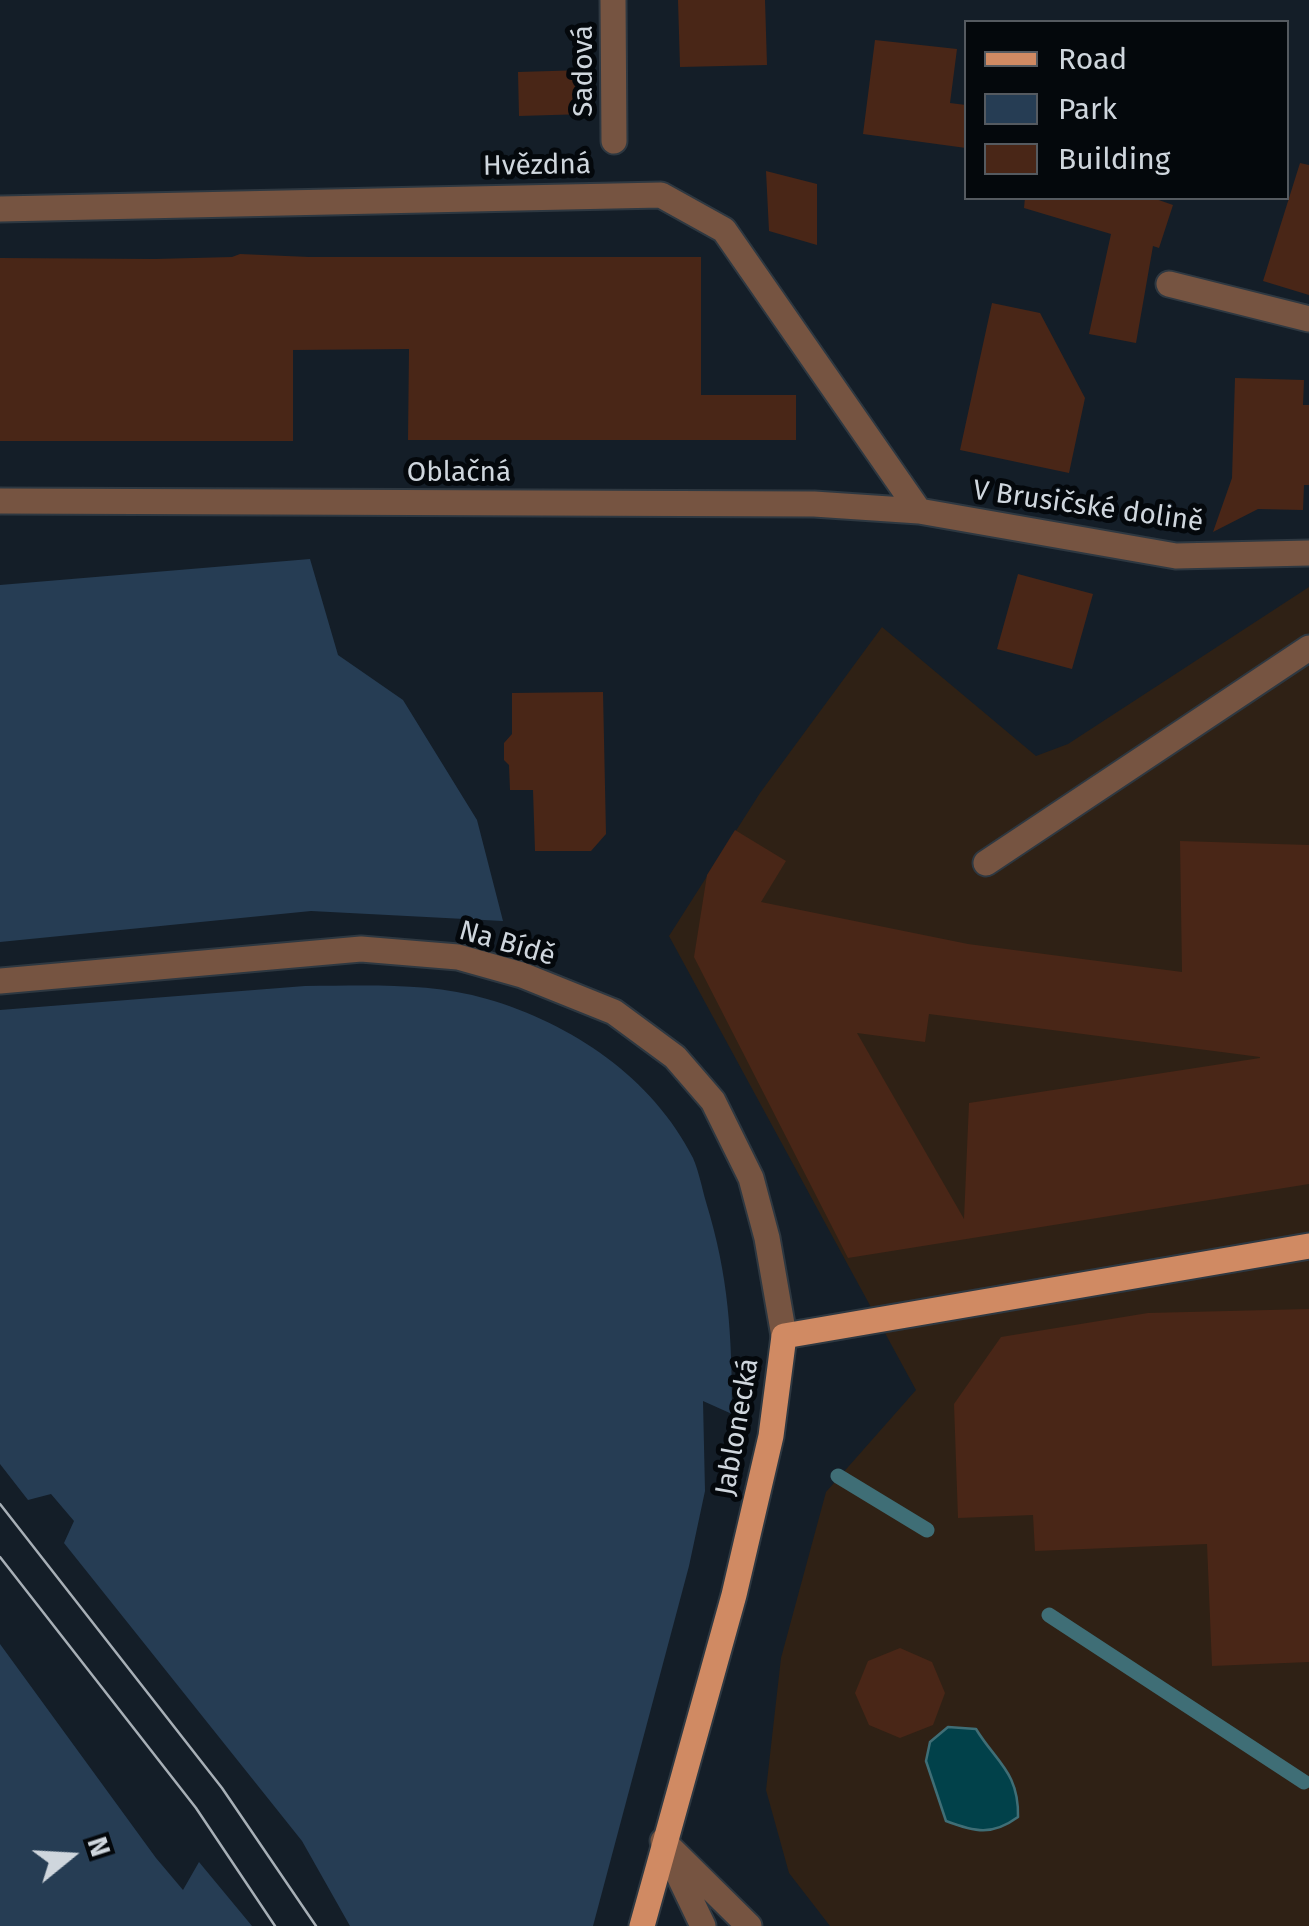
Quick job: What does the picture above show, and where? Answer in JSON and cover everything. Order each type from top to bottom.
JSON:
[{"type":"main road","name":"Jablonecká","points":[[642,1926],[734,1596],[771,1436],[784,1336],[1309,1246]]},
{"type":"street","name":"Sadová","points":[[613,0],[614,141]]},
{"type":"street","name":"Hvězdná","points":[[0,209],[661,195],[724,230],[918,511]]},
{"type":"street","points":[[1169,284],[1309,319]]},
{"type":"street","name":"Oblačná","points":[[0,501],[691,502],[918,511]]},
{"type":"street","name":"V Brusičské dolině","points":[[918,511],[1176,556],[1309,553]]},
{"type":"street","points":[[986,863],[1309,648]]},
{"type":"street","name":"Na Bídě","points":[[0,981],[361,949],[458,958],[522,975],[614,1012],[675,1057],[713,1101],[751,1178],[767,1238],[784,1336]]},
{"type":"street","points":[[663,1842],[703,1926]]},
{"type":"street","points":[[663,1842],[749,1926]]},
{"type":"shaded area","points":[[1309,587],[1309,1926],[830,1926],[789,1873],[766,1790],[781,1658],[826,1492],[916,1390],[669,936],[760,793],[882,627],[1036,756],[1068,744]]},
{"type":"shaded area","points":[[948,1727],[976,1729],[1010,1778],[1018,1817],[991,1830],[946,1821],[926,1761],[930,1742]]},
{"type":"green space","points":[[310,559],[338,655],[403,700],[477,820],[503,921],[311,911],[0,942],[0,585]]},
{"type":"green space","points":[[305,986],[442,990],[487,999],[549,1023],[606,1057],[632,1079],[676,1129],[697,1169],[724,1281],[732,1414],[703,1401],[705,1491],[689,1566],[593,1926],[350,1926],[302,1841],[64,1543],[74,1521],[51,1494],[28,1500],[0,1464],[0,1010]]},
{"type":"green space","points":[[0,1644],[183,1890],[199,1862],[252,1926],[0,1926]]},
{"type":"building","points":[[678,0],[765,0],[767,65],[680,67]]},
{"type":"building","points":[[875,40],[957,49],[950,103],[964,105],[964,148],[863,134]]},
{"type":"building","points":[[585,70],[586,114],[519,116],[518,72]]},
{"type":"building","points":[[1300,163],[1309,165],[1309,295],[1263,281]]},
{"type":"building","points":[[766,171],[817,184],[817,245],[769,231]]},
{"type":"building","points":[[1025,200],[1159,200],[1173,205],[1159,248],[1153,246],[1136,343],[1089,334],[1111,234],[1024,208]]},
{"type":"building","points":[[240,254],[701,257],[701,395],[796,395],[796,440],[408,440],[409,349],[293,350],[293,441],[0,441],[0,258],[155,259]]},
{"type":"building","points":[[992,303],[1040,313],[1085,398],[1069,473],[960,450]]},
{"type":"building","points":[[1235,378],[1304,380],[1303,405],[1309,405],[1309,485],[1304,485],[1303,510],[1258,509],[1213,532],[1232,478]]},
{"type":"building","points":[[1018,574],[1093,594],[1072,669],[997,649]]},
{"type":"building","points":[[603,692],[606,834],[591,851],[535,851],[533,790],[510,790],[509,765],[504,760],[504,743],[512,734],[512,693]]},
{"type":"building","points":[[735,830],[786,861],[761,902],[968,944],[1182,972],[1180,841],[1309,845],[1309,1184],[848,1258],[694,957],[707,875]],"holes":[[[929,1014],[1260,1057],[969,1103],[964,1219],[857,1033],[925,1042]]]},
{"type":"building","points":[[1309,1309],[1309,1662],[1212,1666],[1207,1544],[1035,1551],[1033,1515],[958,1518],[954,1404],[1001,1337],[1148,1313]]},
{"type":"building","points":[[900,1648],[932,1662],[945,1693],[933,1725],[900,1738],[869,1725],[855,1693],[868,1661]]},
{"type":"waterway","points":[[838,1476],[927,1530]]},
{"type":"waterway","points":[[1049,1615],[1304,1782]]},
{"type":"tram line","points":[[0,1504],[222,1788],[316,1926]]},
{"type":"tram line","points":[[0,1557],[196,1808],[275,1926]]}]
